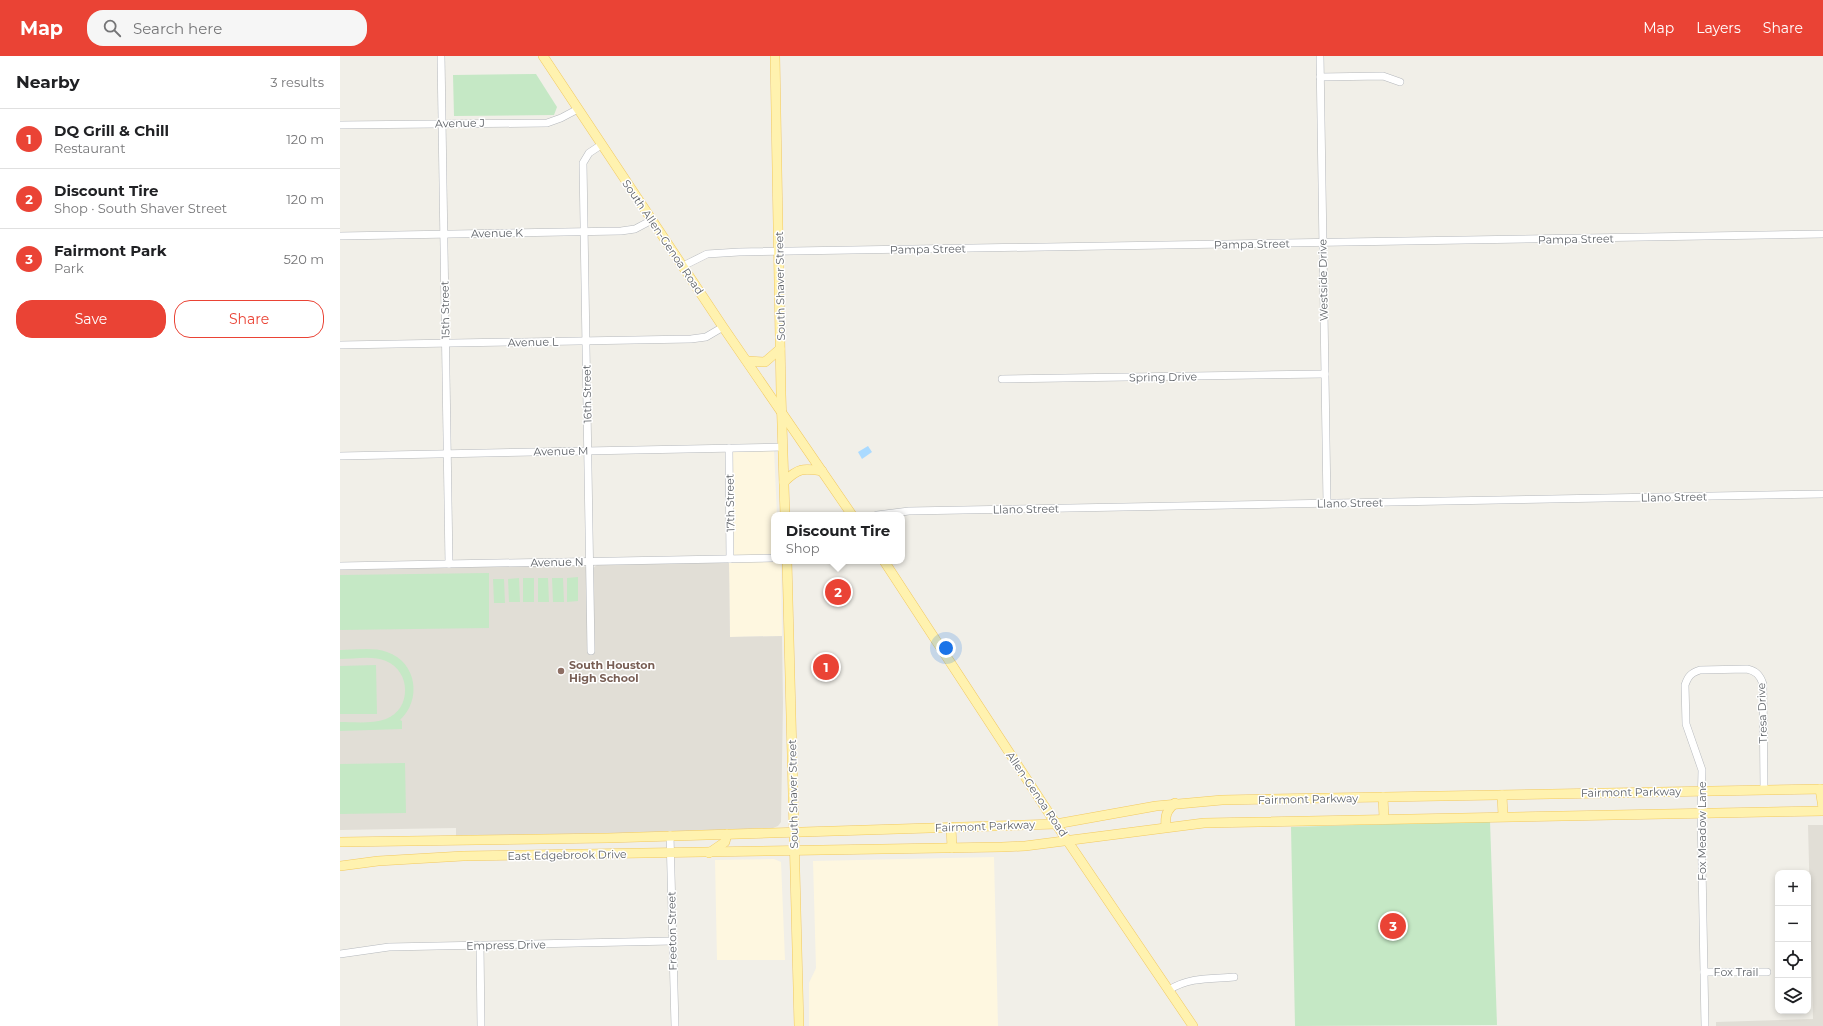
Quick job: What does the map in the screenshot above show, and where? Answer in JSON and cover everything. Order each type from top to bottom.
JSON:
[{"type":"main road","name":"South Allen-Genoa Road","points":[[542,56],[783,414]]},
{"type":"main road","name":"South Shaver Street","points":[[775,56],[780,349],[785,512]]},
{"type":"main road","points":[[748,361],[765,362],[780,349]]},
{"type":"main road","points":[[783,414],[850,512]]},
{"type":"main road","points":[[784,482],[792,473],[800,470],[822,471]]},
{"type":"main road","name":"South Shaver Street","points":[[787,564],[799,1026]]},
{"type":"main road","name":"Allen-Genoa Road","points":[[886,564],[1056,824],[1069,841],[1193,1026]]},
{"type":"main road","points":[[1821,789],[1823,809]]},
{"type":"main road","name":"Fairmont Parkway","points":[[794,832],[1056,824],[1175,804],[1222,800],[1821,789]]},
{"type":"main road","points":[[1502,795],[1503,816]]},
{"type":"main road","points":[[1383,798],[1384,818]]},
{"type":"main road","points":[[1166,827],[1166,814],[1169,808],[1175,804]]},
{"type":"main road","name":"Fairmont Parkway","points":[[794,851],[1025,846],[1204,823],[1823,809]]},
{"type":"main road","points":[[951,827],[952,848]]},
{"type":"main road","name":"East Edgebrook Drive","points":[[340,842],[462,841],[794,832]]},
{"type":"main road","points":[[709,853],[724,842],[727,834]]},
{"type":"main road","points":[[565,838],[565,855]]},
{"type":"main road","points":[[462,841],[464,856]]},
{"type":"main road","name":"East Edgebrook Drive","points":[[340,866],[378,861],[464,856],[794,851]]},
{"type":"street","name":"15th Street","points":[[441,56],[449,564]]},
{"type":"street","name":"Westside Drive","points":[[1320,56],[1327,503]]},
{"type":"street","points":[[1320,77],[1383,76],[1400,82]]},
{"type":"street","name":"Avenue J","points":[[340,125],[547,123],[578,109]]},
{"type":"street","name":"16th Street","points":[[591,651],[583,163],[590,153],[601,145]]},
{"type":"street","name":"Avenue K","points":[[340,236],[621,231],[635,229],[652,220]]},
{"type":"street","name":"Pampa Street","points":[[683,266],[707,254],[779,251],[1823,234]]},
{"type":"street","name":"Avenue L","points":[[340,345],[691,339],[706,337],[724,327]]},
{"type":"street","name":"Spring Drive","points":[[1002,379],[1325,374]]},
{"type":"street","name":"Avenue M","points":[[340,456],[783,447]]},
{"type":"street","name":"17th Street","points":[[729,448],[730,559]]},
{"type":"street","name":"Llano Street","points":[[900,512],[1823,494]]},
{"type":"street","name":"Avenue N","points":[[340,566],[771,558]]},
{"type":"street","name":"Tresa Drive","points":[[1724,669],[1752,670],[1760,676],[1763,684],[1764,790]]},
{"type":"street","name":"Fox Meadow Lane","points":[[1705,1026],[1701,812],[1702,791],[1700,762],[1686,724],[1685,685],[1687,679],[1694,672],[1724,669]]},
{"type":"street","name":"Freeton Street","points":[[670,836],[675,1026]]},
{"type":"street","name":"Empress Drive","points":[[340,954],[389,947],[672,941]]},
{"type":"street","points":[[480,945],[481,1026]]},
{"type":"street","name":"Fox Trail","points":[[1704,972],[1767,972]]},
{"type":"street","points":[[1169,990],[1180,983],[1193,980],[1234,977]]},
{"type":"shaded area","points":[[774,450],[777,512],[771,512],[771,555],[733,556],[732,451]]},
{"type":"shaded area","points":[[729,561],[771,561],[771,564],[781,564],[782,636],[730,637]]},
{"type":"shaded area","name":"South Houston High School","points":[[729,561],[730,637],[782,636],[783,703],[781,822],[778,826],[773,828],[642,833],[456,837],[456,828],[340,830],[340,569],[582,565],[587,568],[594,639],[593,568],[597,565]]},
{"type":"shaded area","points":[[1808,825],[1823,825],[1823,1026],[1716,1026],[1716,1022],[1813,1019],[1811,870],[1809,870]]},
{"type":"shaded area","points":[[994,857],[998,1026],[809,1026],[809,983],[816,968],[813,861]]},
{"type":"shaded area","points":[[774,859],[781,862],[785,960],[717,960],[715,860]]},
{"type":"green space","points":[[536,74],[557,107],[554,115],[454,116],[453,75]]},
{"type":"green space","points":[[489,573],[489,628],[340,630],[340,575]]},
{"type":"green space","points":[[578,577],[578,601],[567,602],[567,578]]},
{"type":"green space","points":[[519,578],[520,602],[509,602],[508,579]]},
{"type":"green space","points":[[523,578],[534,578],[534,602],[523,602]]},
{"type":"green space","points":[[538,578],[548,578],[549,602],[538,602]]},
{"type":"green space","points":[[552,578],[563,578],[564,602],[553,602]]},
{"type":"green space","points":[[493,579],[504,579],[505,603],[494,603]]},
{"type":"green space","points":[[340,650],[382,650],[397,657],[405,664],[413,682],[413,692],[407,712],[400,720],[402,721],[402,729],[340,731],[340,722],[375,722],[386,719],[394,714],[404,699],[405,690],[404,681],[400,673],[394,666],[386,661],[375,658],[340,659]]},
{"type":"green space","points":[[376,665],[377,714],[340,714],[340,666]]},
{"type":"green space","points":[[405,763],[406,813],[340,814],[340,764]]},
{"type":"green space","points":[[1490,821],[1497,1025],[1295,1026],[1291,827]]},
{"type":"water","points":[[868,446],[872,452],[862,459],[858,452]]},
{"type":"place","name":"Discount Tire","points":[[838,592]]},
{"type":"place","name":"DQ Grill & Chill","points":[[826,667]]},
{"type":"place","name":"South Houston High School","points":[[561,671]]},
{"type":"place","name":"Fairmont Park","points":[[1393,926]]}]
